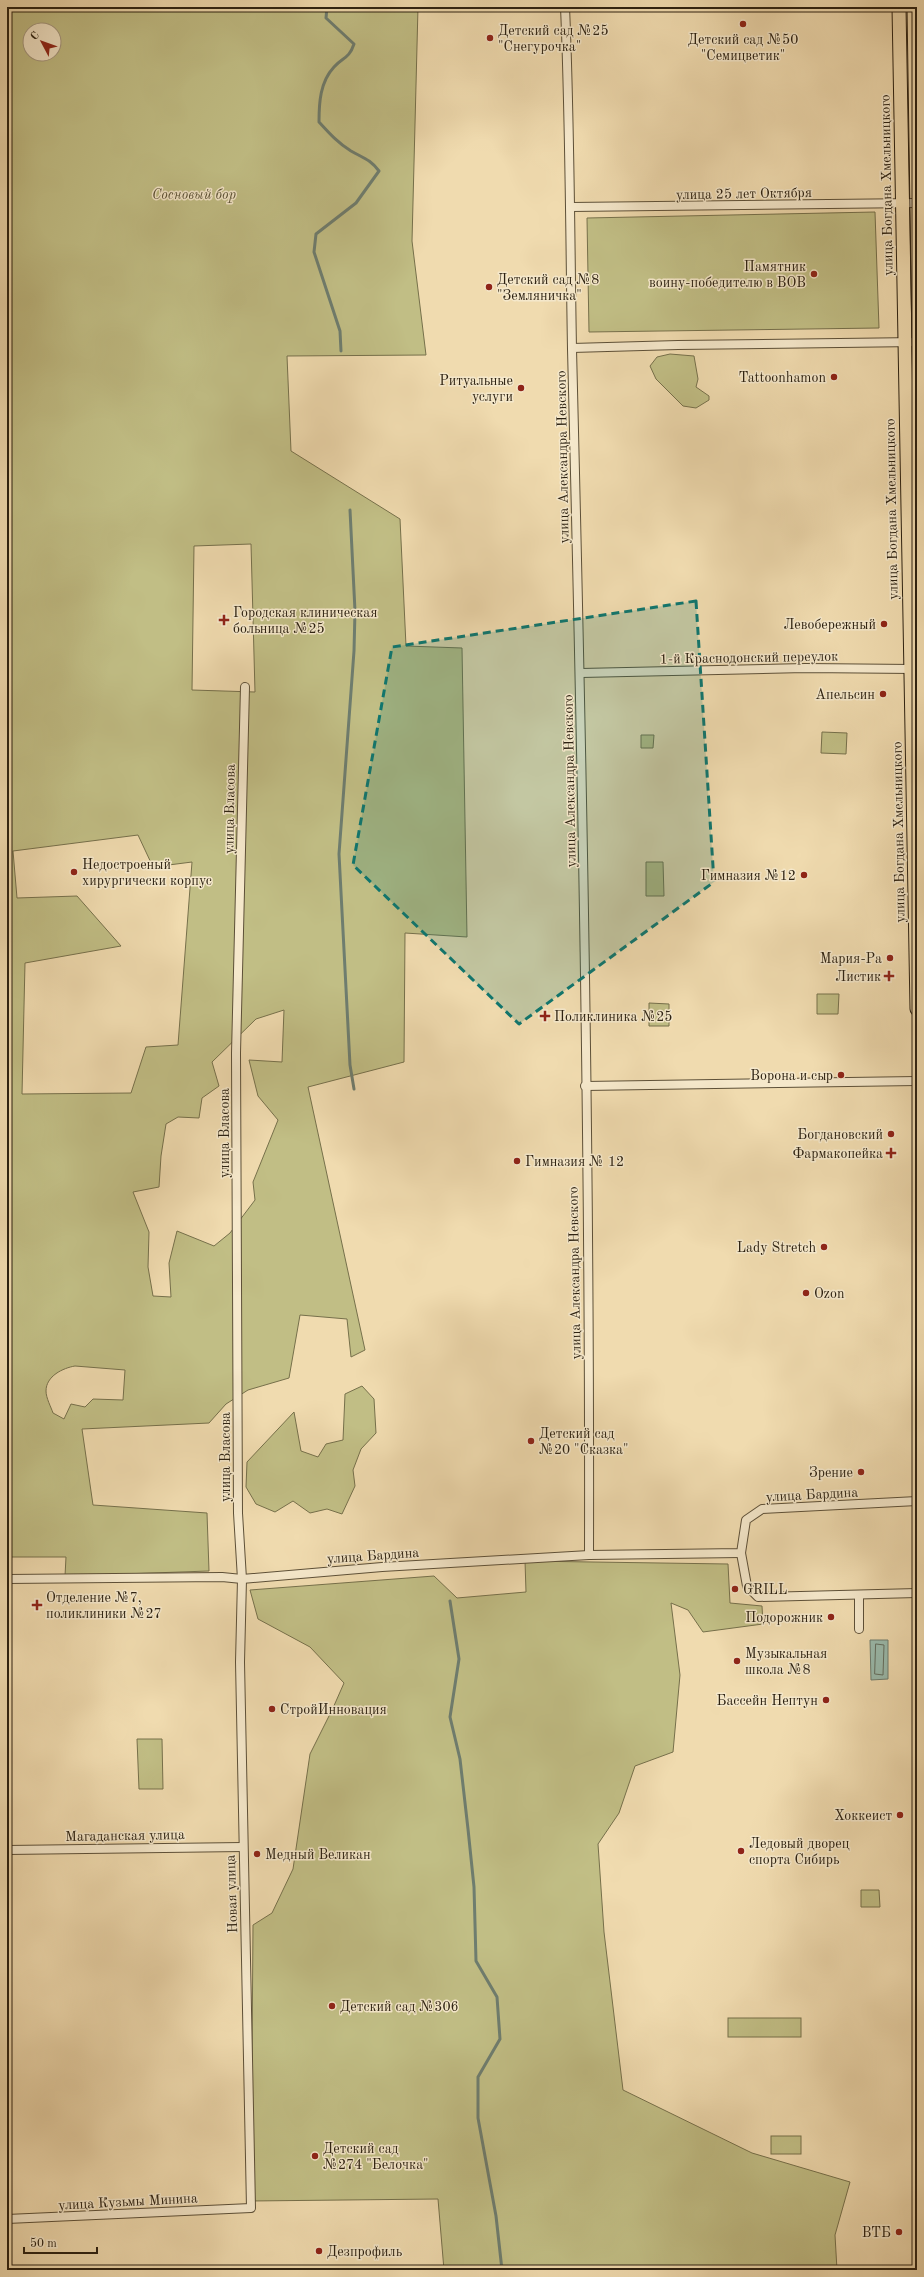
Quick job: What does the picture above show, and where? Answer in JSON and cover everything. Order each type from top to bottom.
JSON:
[{"type":"highway","name":"улица Богдана Хмельницкого","points":[[899,7],[902,204],[911,342],[917,1009]]},
{"type":"street","name":"улица Александра Невского","points":[[565,7],[581,673],[589,1555]]},
{"type":"street","name":"улица 25 лет Октября","points":[[571,207],[917,203]]},
{"type":"street","points":[[572,348],[702,344],[911,342]]},
{"type":"street","name":"1-й Краснодонский переулок","points":[[581,673],[805,668],[914,669]]},
{"type":"street","name":"улица Власова","points":[[242,1579],[238,1513],[236,1053],[244,687]]},
{"type":"street","points":[[585,1086],[917,1081]]},
{"type":"street","name":"улица Бардина","points":[[917,1502],[762,1509],[746,1520],[741,1553],[747,1586],[758,1596],[917,1593]]},
{"type":"street","name":"улица Бардина","points":[[7,1579],[222,1577],[242,1579],[382,1567],[589,1555],[741,1553]]},
{"type":"street","name":"Новая улица","points":[[242,1579],[240,1662],[251,2208]]},
{"type":"street","points":[[859,1595],[859,1629]]},
{"type":"street","name":"Магаданская улица","points":[[7,1850],[243,1847]]},
{"type":"street","name":"улица Кузьмы Минина","points":[[7,2219],[251,2208]]},
{"type":"highlighted area","points":[[696,601],[714,882],[519,1024],[353,865],[392,647]]},
{"type":"green space","name":"Сосновый бор","points":[[7,7],[418,7],[412,241],[426,355],[287,356],[291,451],[400,519],[406,646],[462,648],[467,937],[405,933],[404,1062],[308,1087],[365,1350],[351,1357],[347,1319],[300,1315],[289,1378],[248,1390],[226,1404],[209,1423],[82,1429],[93,1505],[207,1513],[209,1571],[65,1576],[66,1557],[7,1557]],"holes":[[[251,544],[255,692],[192,690],[194,546]],[[138,835],[153,867],[192,862],[178,1045],[146,1047],[131,1093],[22,1094],[25,963],[121,946],[77,896],[17,898],[13,851]],[[284,1010],[282,1062],[249,1060],[258,1096],[278,1120],[253,1182],[255,1200],[230,1233],[214,1246],[177,1231],[169,1263],[171,1297],[153,1296],[148,1267],[149,1232],[133,1192],[159,1187],[161,1156],[166,1124],[178,1117],[199,1118],[202,1098],[219,1086],[212,1062],[256,1019]],[[75,1366],[125,1370],[123,1400],[93,1399],[85,1407],[71,1404],[64,1419],[53,1413],[46,1394],[49,1381],[61,1371]]]},
{"type":"green space","points":[[875,212],[879,328],[589,332],[587,218]]},
{"type":"green space","points":[[670,354],[694,356],[698,379],[696,387],[709,396],[709,400],[696,408],[683,406],[656,379],[650,366],[657,357]]},
{"type":"green space","points":[[822,732],[847,733],[846,754],[821,753]]},
{"type":"green space","points":[[641,735],[654,735],[653,748],[641,748]]},
{"type":"green space","points":[[646,862],[663,862],[664,896],[646,896]]},
{"type":"green space","points":[[817,994],[839,994],[838,1014],[817,1014]]},
{"type":"green space","points":[[649,1003],[669,1004],[669,1026],[649,1026]]},
{"type":"green space","points":[[362,1386],[374,1399],[376,1433],[361,1449],[353,1470],[355,1486],[342,1514],[327,1509],[310,1513],[293,1501],[275,1512],[256,1504],[246,1487],[247,1462],[294,1412],[301,1451],[318,1457],[326,1444],[343,1440],[345,1394]]},
{"type":"green space","points":[[525,1561],[728,1564],[730,1603],[762,1606],[763,1624],[703,1632],[688,1610],[671,1603],[680,1675],[673,1752],[635,1766],[619,1813],[598,1844],[604,1932],[623,2090],[752,2153],[850,2182],[835,2235],[837,2270],[444,2270],[438,2199],[251,2201],[253,1925],[272,1913],[293,1869],[310,1754],[344,1683],[310,1647],[258,1619],[250,1590],[434,1576],[457,1598],[526,1592]]},
{"type":"green space","points":[[137,1739],[162,1739],[163,1789],[139,1789]]},
{"type":"green space","points":[[861,1890],[879,1890],[880,1907],[861,1907]]},
{"type":"green space","points":[[728,2018],[801,2018],[801,2037],[728,2037]]},
{"type":"green space","points":[[771,2136],[801,2136],[801,2154],[771,2154]]},
{"type":"water","points":[[870,1640],[888,1640],[888,1679],[871,1680]]},
{"type":"waterway","points":[[327,7],[326,18],[354,44],[350,53],[334,67],[326,79],[321,93],[319,122],[342,145],[369,161],[379,171],[356,203],[316,234],[314,252],[340,331],[341,351]]},
{"type":"waterway","points":[[350,510],[355,611],[354,651],[339,854],[350,1065],[354,1089]]},
{"type":"waterway","points":[[450,1601],[459,1659],[450,1717],[460,1759],[468,1829],[474,1887],[476,1961],[497,1997],[500,2039],[478,2077],[478,2118],[496,2216],[502,2270]]},
{"type":"tram line","points":[[907,7],[917,686]]},
{"type":"tram line","points":[[914,7],[917,280]]},
{"type":"place","name":"Детский сад №50 \"Семицветик\"","points":[[743,24]]},
{"type":"place","name":"Детский сад №25 \"Снегурочка\"","points":[[490,38]]},
{"type":"place","name":"Памятник воину-победителю в ВОВ","points":[[814,274]]},
{"type":"place","name":"Детский сад №8 \"Земляничка\"","points":[[489,287]]},
{"type":"place","name":"Tattoonhamon","points":[[834,377]]},
{"type":"place","name":"Ритуальные услуги","points":[[521,388]]},
{"type":"place","name":"Городская клиническая больница №25","points":[[224,620]]},
{"type":"place","name":"Левобережный","points":[[884,624]]},
{"type":"place","name":"Апельсин","points":[[883,694]]},
{"type":"place","name":"Недостроеный хирургически корпус","points":[[74,872]]},
{"type":"place","name":"Гимназия №12","points":[[804,875]]},
{"type":"place","name":"Мария-Ра","points":[[890,958]]},
{"type":"place","name":"Листик","points":[[889,976]]},
{"type":"place","name":"Поликлиника №25","points":[[545,1016]]},
{"type":"place","name":"Ворона и сыр","points":[[841,1075]]},
{"type":"place","name":"Богдановский","points":[[891,1134]]},
{"type":"place","name":"Фармакопейка","points":[[891,1153]]},
{"type":"place","name":"Гимназия № 12","points":[[517,1161]]},
{"type":"place","name":"Lady Stretch","points":[[824,1247]]},
{"type":"place","name":"Ozon","points":[[806,1293]]},
{"type":"place","name":"Детский сад №20 \"Сказка\"","points":[[531,1441]]},
{"type":"place","name":"Зрение","points":[[861,1472]]},
{"type":"place","name":"GRILL","points":[[735,1589]]},
{"type":"place","name":"Отделение №7, поликлиники №27","points":[[37,1605]]},
{"type":"place","name":"Подорожник","points":[[831,1617]]},
{"type":"place","name":"Музыкальная школа №8","points":[[737,1661]]},
{"type":"place","name":"Бассейн Нептун","points":[[826,1700]]},
{"type":"place","name":"СтройИнновация","points":[[272,1709]]},
{"type":"place","name":"Хоккеист","points":[[900,1815]]},
{"type":"place","name":"Ледовый дворец спорта Сибирь","points":[[741,1851]]},
{"type":"place","name":"Медный Великан","points":[[257,1854]]},
{"type":"place","name":"Детский сад №306","points":[[332,2006]]},
{"type":"place","name":"Детский сад №274 \"Белочка\"","points":[[315,2156]]},
{"type":"place","name":"ВТБ","points":[[899,2232]]},
{"type":"place","name":"Дезпрофиль","points":[[319,2251]]}]
